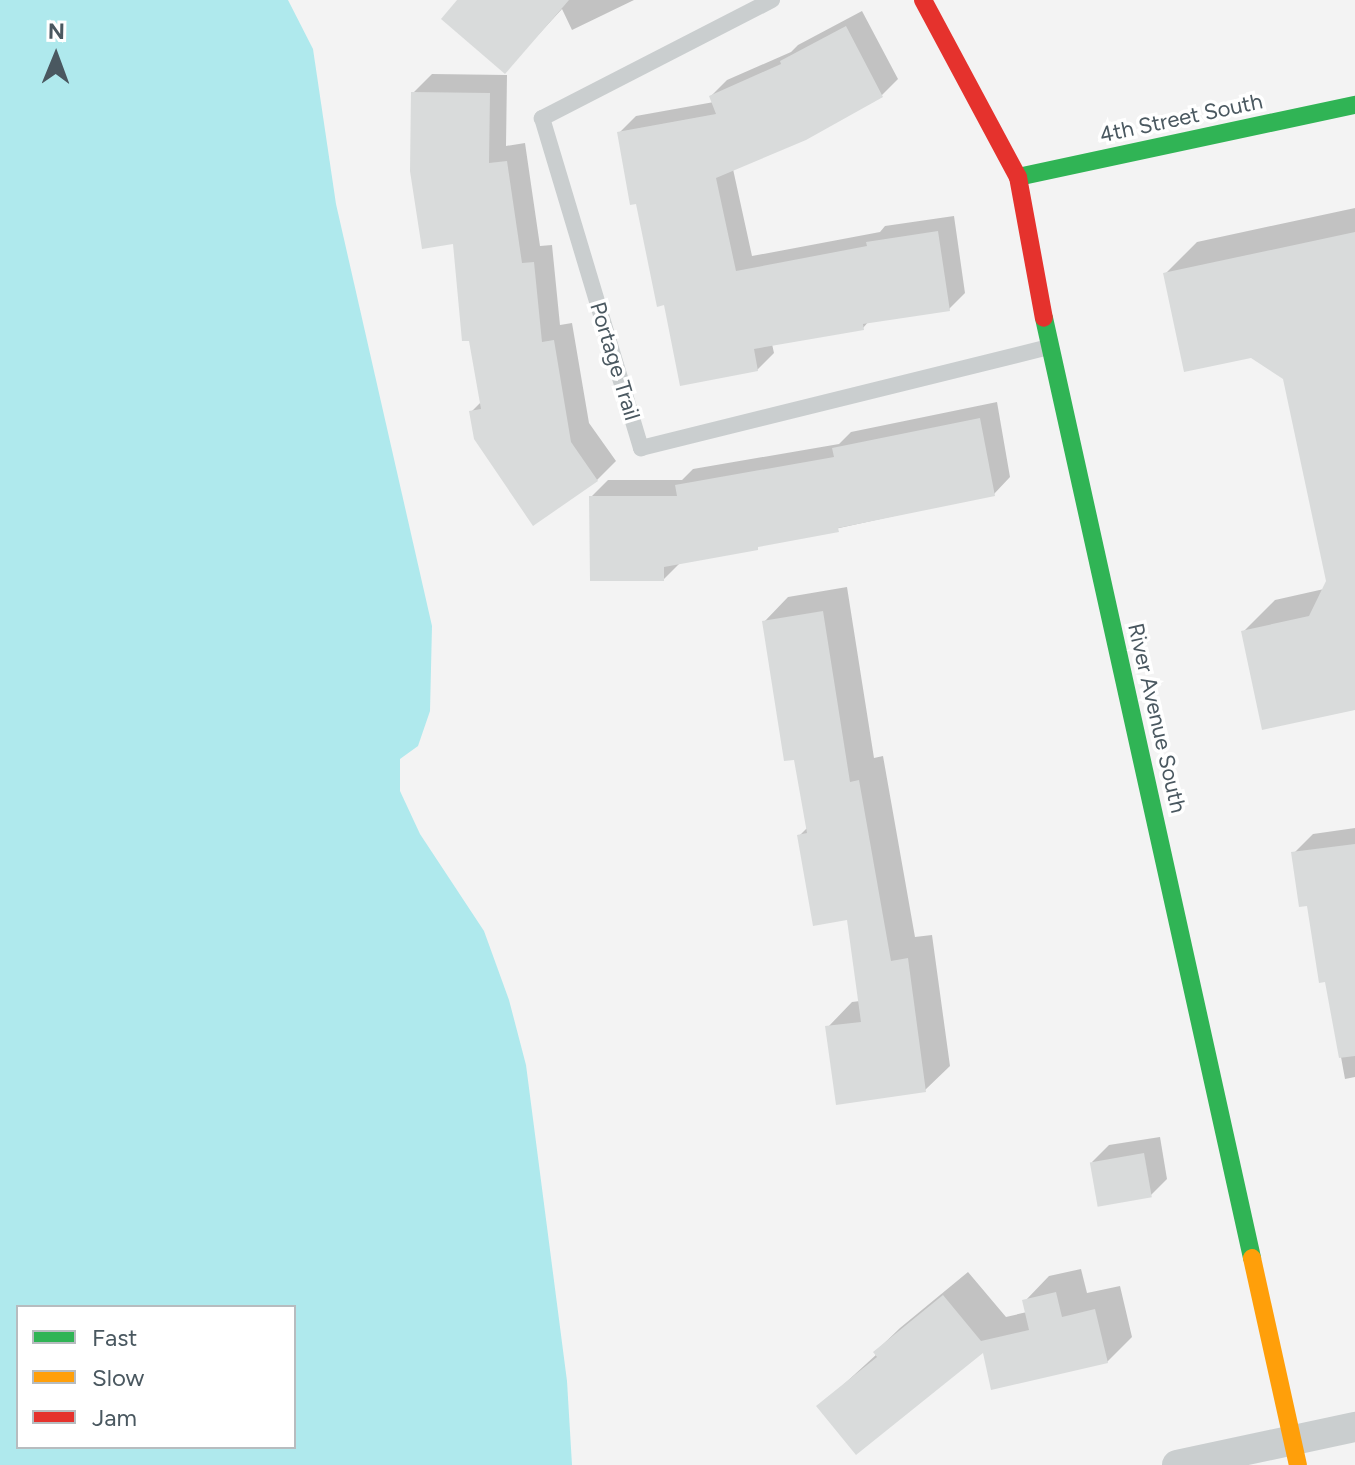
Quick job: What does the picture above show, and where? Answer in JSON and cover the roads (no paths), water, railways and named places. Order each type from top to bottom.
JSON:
[{"type":"street","name":"River Avenue South","points":[[923,0],[1018,177],[1049,347],[1296,1453]]},
{"type":"street","name":"4th Street South","points":[[1018,177],[1355,105]]},
{"type":"street","points":[[1177,1465],[1296,1453],[1355,1427]]},
{"type":"lane","name":"Portage Trail","points":[[772,0],[542,118],[641,448],[1049,347]]},
{"type":"water","points":[[0,0],[288,0],[313,49],[336,204],[432,626],[430,711],[418,746],[400,759],[400,791],[420,834],[484,931],[509,1000],[526,1065],[567,1381],[572,1465],[0,1465]]}]
